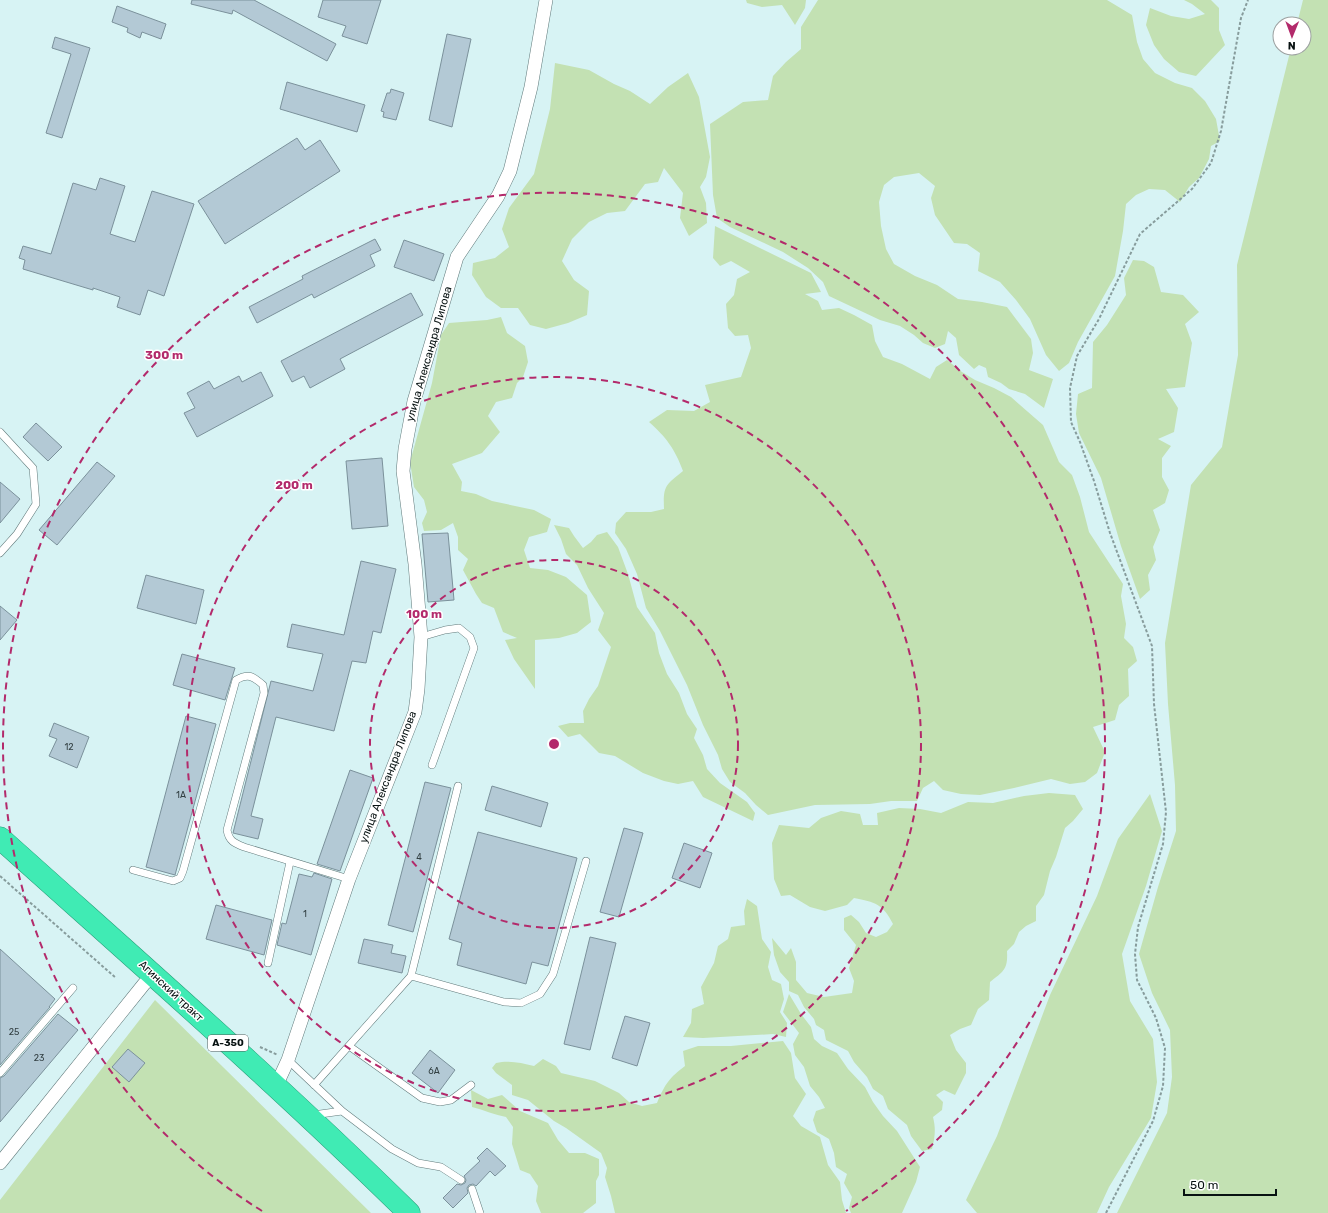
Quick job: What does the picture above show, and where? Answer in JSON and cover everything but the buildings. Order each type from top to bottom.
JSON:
[{"type":"highway","name":"Агинский тракт","points":[[0,838],[276,1086],[409,1213]]},
{"type":"street","name":"улица Александра Липова","points":[[276,1086],[288,1060],[349,880],[415,712],[421,637],[403,471],[405,449],[414,401],[457,257],[498,196],[510,170],[531,87],[546,0]]},
{"type":"street","points":[[0,1163],[144,984],[154,975]]},
{"type":"lane","points":[[0,432],[33,468],[36,504],[17,534],[0,553]]},
{"type":"lane","points":[[421,637],[445,630],[459,628],[470,637],[474,648],[432,765]]},
{"type":"lane","points":[[133,870],[173,880],[180,878],[236,680],[244,676],[253,677],[263,685],[264,693],[227,830],[228,837],[232,842],[349,880]]},
{"type":"lane","points":[[314,1084],[411,976],[458,786]]},
{"type":"lane","points":[[411,976],[504,1002],[521,1003],[540,994],[553,974],[586,861]]},
{"type":"lane","points":[[268,963],[290,862]]},
{"type":"lane","points":[[0,1073],[73,988]]},
{"type":"lane","points":[[349,1046],[422,1098],[440,1102],[451,1100],[471,1085]]},
{"type":"lane","points":[[288,1060],[342,1111],[392,1149],[418,1163],[441,1167],[461,1180]]},
{"type":"lane","points":[[308,1116],[342,1111]]},
{"type":"lane","points":[[472,1189],[480,1213]]},
{"type":"path","points":[[1106,1213],[1153,1121],[1163,1086],[1165,1048],[1156,1018],[1137,980],[1135,954],[1138,927],[1163,844],[1166,812],[1154,704],[1152,646],[1110,533],[1082,448],[1071,422],[1070,388],[1077,356],[1099,320],[1140,234],[1192,189],[1211,163],[1221,131],[1241,18],[1248,0]]},
{"type":"path","points":[[0,876],[116,978]]},
{"type":"path","points":[[255,1045],[288,1060]]},
{"type":"green space","points":[[746,0],[806,0],[805,8],[795,25],[782,5],[762,7],[747,3]]},
{"type":"green space","points":[[818,0],[1107,0],[1132,15],[1137,42],[1143,59],[1155,73],[1175,83],[1192,88],[1205,101],[1216,119],[1220,141],[1211,146],[1209,159],[1199,178],[1189,187],[1180,202],[1165,190],[1149,189],[1136,195],[1126,204],[1115,276],[1078,342],[1069,363],[1059,371],[1046,355],[1030,319],[1016,300],[1000,282],[978,271],[980,253],[967,244],[954,243],[935,215],[931,198],[935,186],[919,173],[894,177],[884,185],[879,202],[881,226],[886,249],[894,264],[915,276],[937,285],[958,299],[1007,307],[1031,339],[1033,353],[1029,370],[1053,379],[1044,408],[1025,394],[1009,389],[1001,383],[988,377],[986,368],[979,365],[974,369],[959,355],[956,338],[948,331],[945,344],[935,348],[923,343],[900,326],[880,320],[829,296],[823,282],[808,268],[783,252],[730,227],[717,218],[713,195],[710,124],[743,102],[768,100],[773,76],[801,49],[801,27]]},
{"type":"green space","points":[[1184,0],[1211,0],[1219,8],[1219,30],[1225,45],[1196,76],[1179,72],[1164,59],[1154,45],[1146,25],[1150,8],[1171,16],[1189,19],[1205,14]]},
{"type":"green space","points":[[1303,0],[1328,0],[1328,1213],[1117,1213],[1167,1113],[1172,1077],[1170,1030],[1152,993],[1139,954],[1176,831],[1175,785],[1168,704],[1165,643],[1191,485],[1222,447],[1238,355],[1237,265],[1289,56],[1312,56],[1312,16],[1299,16]]},
{"type":"green space","points":[[555,63],[589,70],[630,91],[650,104],[668,87],[688,73],[699,97],[710,157],[706,177],[700,187],[706,203],[707,223],[689,236],[680,218],[683,193],[664,168],[658,182],[645,184],[625,211],[607,213],[589,222],[572,239],[562,261],[574,280],[589,291],[587,315],[568,323],[546,329],[530,325],[518,308],[501,308],[486,297],[472,275],[473,263],[495,258],[509,247],[502,229],[509,208],[534,174],[550,109]]},
{"type":"green space","points":[[715,226],[811,273],[821,292],[805,294],[818,301],[822,310],[839,308],[872,325],[875,341],[883,357],[902,364],[930,379],[936,367],[947,360],[975,380],[1011,397],[1043,425],[1059,462],[1072,475],[1080,497],[1089,532],[1123,584],[1121,596],[1126,624],[1124,638],[1133,647],[1137,661],[1128,669],[1129,696],[1119,705],[1115,720],[1093,727],[1105,752],[1097,773],[1085,782],[1070,784],[1051,779],[980,795],[961,794],[943,790],[934,781],[923,788],[917,801],[815,805],[768,815],[745,793],[730,782],[722,769],[718,755],[703,725],[687,685],[660,631],[646,608],[637,574],[626,549],[615,533],[616,523],[626,512],[651,512],[664,509],[664,495],[667,486],[683,471],[677,456],[669,444],[649,422],[667,410],[694,411],[710,402],[705,385],[741,377],[751,348],[748,335],[735,336],[728,328],[726,304],[734,295],[737,279],[750,272],[731,261],[720,266],[713,258]]},
{"type":"green space","points":[[1133,260],[1144,261],[1154,267],[1161,292],[1183,295],[1199,312],[1185,324],[1192,343],[1185,387],[1166,389],[1178,408],[1174,432],[1158,439],[1171,446],[1162,458],[1162,477],[1169,490],[1165,503],[1153,510],[1160,530],[1153,547],[1156,560],[1148,575],[1150,590],[1140,599],[1121,546],[1101,478],[1079,433],[1076,414],[1078,394],[1092,388],[1093,342],[1107,325],[1126,295],[1124,278]]},
{"type":"green space","points":[[501,317],[507,333],[525,346],[528,362],[523,377],[517,383],[512,398],[496,402],[488,416],[500,432],[482,453],[452,464],[462,482],[461,491],[476,494],[492,501],[534,510],[551,519],[547,532],[529,537],[524,550],[530,568],[548,570],[566,577],[587,595],[591,622],[577,633],[559,638],[535,640],[535,689],[514,659],[505,640],[517,638],[503,632],[494,608],[482,603],[463,570],[468,559],[458,550],[458,537],[453,523],[441,530],[424,531],[422,523],[427,512],[424,500],[414,487],[410,462],[432,383],[441,335],[449,323],[487,320]]},
{"type":"green space","points":[[554,525],[569,528],[583,548],[597,535],[607,532],[618,547],[628,574],[637,607],[655,633],[659,653],[667,674],[679,693],[687,714],[697,729],[694,738],[703,755],[707,769],[720,783],[747,802],[755,813],[753,821],[703,797],[693,781],[678,784],[664,781],[643,773],[615,756],[599,753],[580,734],[568,737],[558,726],[570,723],[584,723],[583,711],[598,686],[611,647],[598,630],[604,613],[588,588],[577,565],[566,554]]},
{"type":"green space","points":[[1049,793],[1075,795],[1083,809],[1065,828],[1050,871],[1044,895],[1036,906],[1036,921],[1026,926],[1019,932],[1014,944],[1007,951],[1006,966],[1002,972],[990,982],[989,1000],[978,1009],[971,1025],[950,1035],[956,1050],[966,1063],[966,1073],[955,1095],[944,1090],[936,1095],[943,1102],[942,1110],[933,1117],[935,1133],[932,1149],[922,1151],[911,1136],[907,1125],[888,1109],[883,1096],[873,1089],[867,1077],[854,1062],[848,1051],[826,1040],[824,1030],[816,1025],[814,1019],[804,1007],[798,995],[789,991],[789,982],[780,972],[774,955],[772,938],[786,955],[791,948],[796,962],[796,980],[807,993],[824,997],[852,993],[854,981],[849,968],[856,945],[844,930],[844,918],[851,915],[859,922],[866,933],[876,937],[887,932],[893,924],[882,908],[868,901],[854,898],[847,905],[825,911],[810,907],[790,895],[781,896],[774,879],[772,843],[779,825],[809,828],[821,818],[841,811],[860,814],[863,825],[878,825],[877,813],[899,808],[920,809],[941,813],[968,802],[993,803],[1024,796]]},
{"type":"green space","points":[[1150,794],[1162,831],[1146,886],[1122,954],[1130,1001],[1153,1039],[1157,1082],[1151,1118],[1109,1187],[1097,1213],[977,1213],[966,1200],[997,1136],[1050,995],[1097,896],[1118,839]]},
{"type":"green space","points":[[747,899],[757,906],[762,939],[771,952],[768,967],[772,980],[781,984],[784,999],[780,1012],[787,1023],[786,1037],[773,1034],[703,1038],[683,1037],[691,1023],[692,1009],[704,1004],[701,987],[714,963],[718,946],[728,939],[731,927],[745,925],[744,911]]},
{"type":"green space","points":[[789,994],[811,1027],[814,1039],[822,1046],[837,1053],[848,1069],[865,1087],[873,1102],[883,1116],[897,1131],[920,1167],[916,1182],[902,1213],[851,1213],[849,1208],[852,1197],[844,1183],[847,1174],[836,1167],[834,1153],[829,1139],[817,1132],[813,1120],[816,1111],[825,1108],[819,1097],[810,1086],[804,1067],[795,1055],[793,1044],[799,1033],[783,1012]]},
{"type":"green space","points":[[155,1000],[371,1213],[0,1213],[0,1200]]},
{"type":"green space","points":[[783,1041],[791,1053],[795,1078],[806,1094],[793,1116],[801,1126],[820,1137],[828,1165],[840,1182],[842,1200],[846,1213],[615,1213],[605,1177],[607,1168],[601,1153],[554,1121],[528,1100],[512,1095],[512,1085],[496,1073],[492,1068],[496,1063],[506,1062],[515,1062],[534,1066],[543,1059],[556,1066],[561,1073],[595,1081],[619,1093],[629,1102],[642,1106],[657,1103],[668,1082],[685,1066],[683,1051],[698,1046],[731,1046]]},
{"type":"green space","points":[[471,1090],[488,1099],[502,1095],[520,1111],[548,1123],[558,1140],[569,1153],[585,1153],[599,1159],[599,1175],[596,1181],[596,1203],[583,1213],[541,1213],[536,1201],[538,1186],[530,1174],[520,1170],[512,1144],[513,1127],[506,1117],[472,1107]]}]
